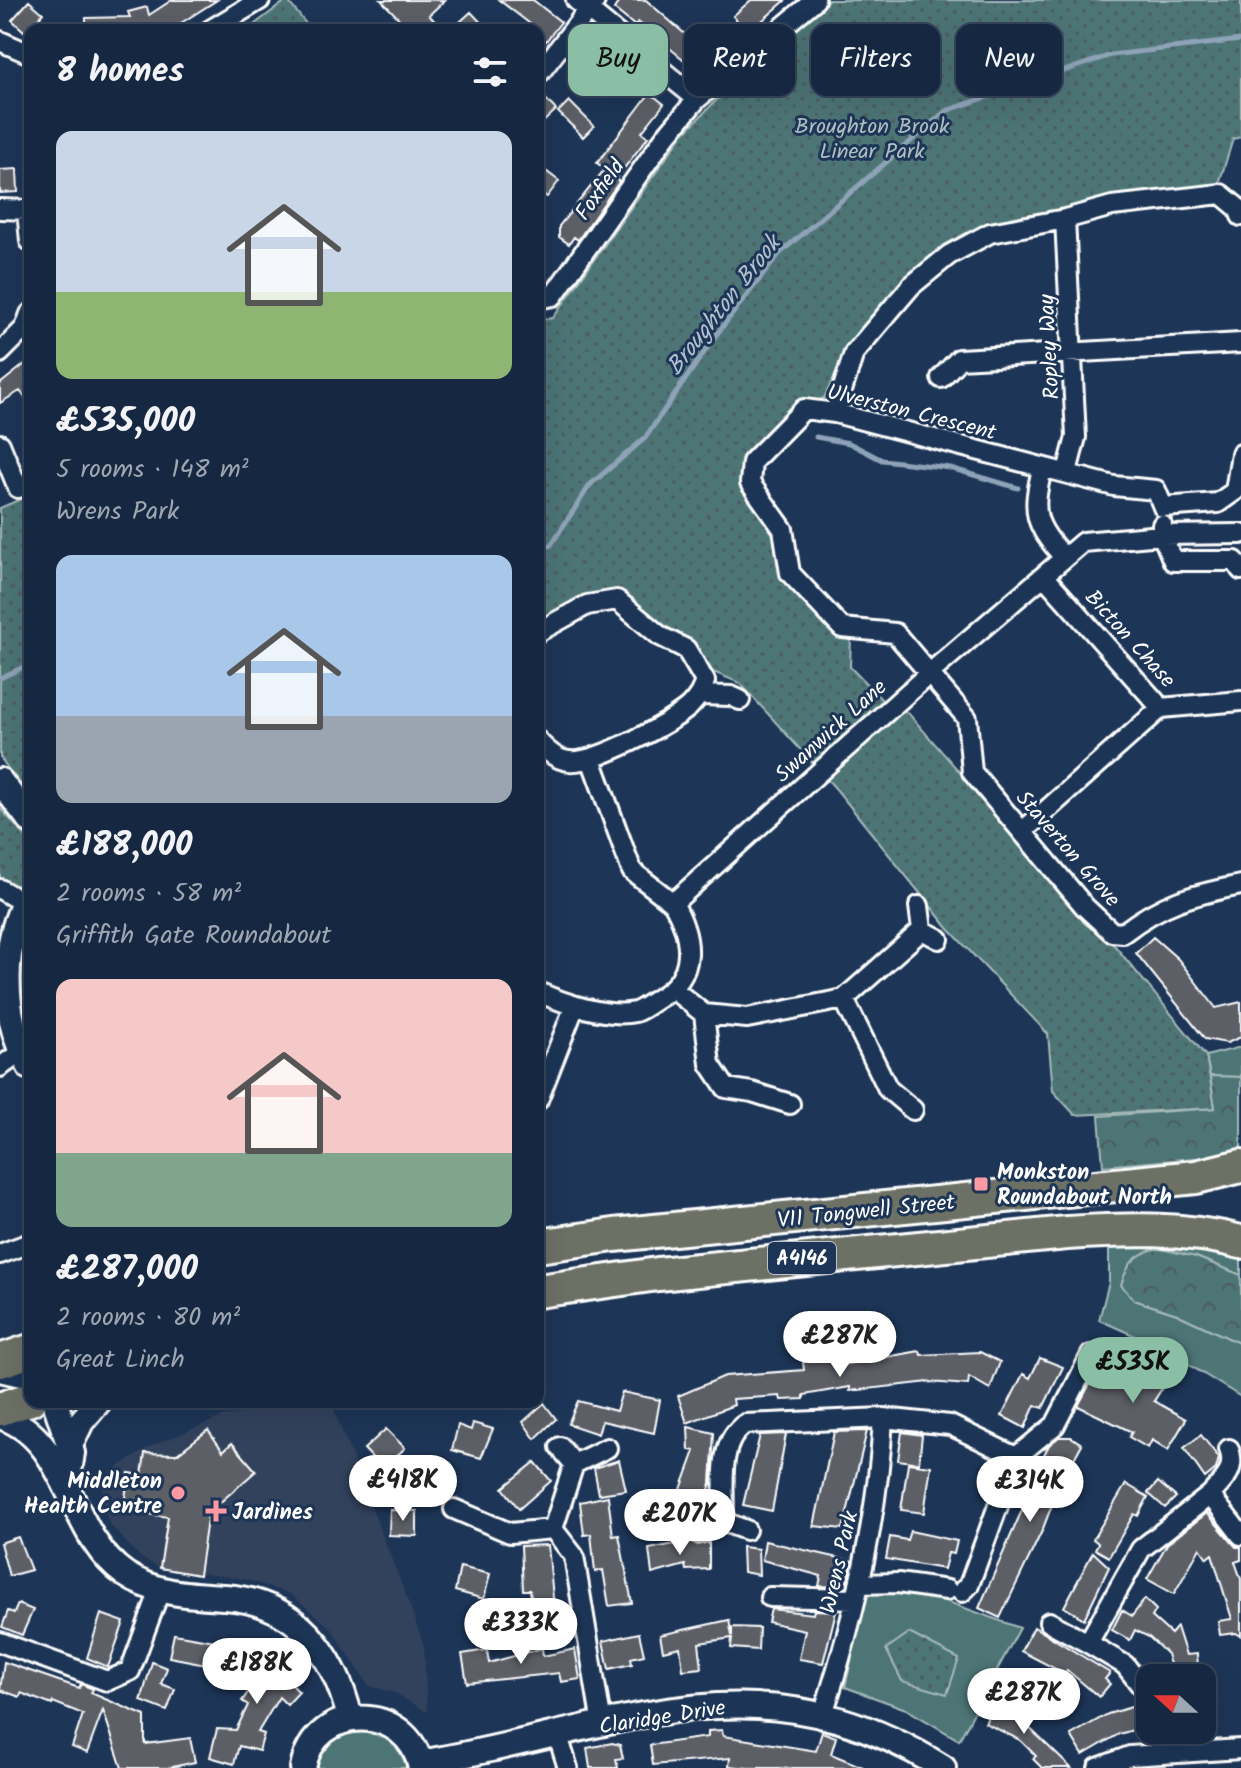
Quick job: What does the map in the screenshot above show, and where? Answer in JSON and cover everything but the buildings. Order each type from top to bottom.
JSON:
[{"type":"highway","name":"V11 Tongwell Street","points":[[544,1245],[1066,1188],[1196,1177],[1241,1166]]},
{"type":"highway","name":"V11 Tongwell Street","points":[[544,1290],[658,1274],[1067,1233],[1128,1229],[1183,1232],[1241,1242]]},
{"type":"highway","points":[[0,1361],[24,1353]]},
{"type":"highway","points":[[0,1409],[24,1401]]},
{"type":"street","points":[[220,24],[260,0]]},
{"type":"street","name":"Foxfield","points":[[544,298],[553,296],[665,137],[697,99],[815,0]]},
{"type":"street","points":[[544,66],[586,3],[697,99]]},
{"type":"street","points":[[0,41],[24,51]]},
{"type":"street","points":[[835,413],[854,353],[911,286],[949,255],[990,233],[1065,219],[1112,206],[1221,194],[1238,208],[1241,216]]},
{"type":"street","points":[[0,209],[24,210]]},
{"type":"street","name":"Ropley Way","points":[[1065,219],[1076,437],[1067,472]]},
{"type":"street","points":[[0,353],[24,329]]},
{"type":"street","points":[[941,378],[959,359],[1241,343]]},
{"type":"street","name":"Ulverston Crescent","points":[[931,672],[895,633],[842,628],[790,573],[783,529],[750,483],[752,462],[804,409],[835,413],[1114,486],[1156,490],[1163,507]]},
{"type":"street","points":[[0,444],[18,488],[24,486]]},
{"type":"street","points":[[1241,454],[1235,491],[1218,503],[1163,507],[1162,535],[1173,561],[1235,561],[1241,570]]},
{"type":"street","points":[[1042,469],[1035,499],[1037,519],[1043,535],[1064,557]]},
{"type":"street","name":"Swanwick Lane","points":[[673,903],[931,672],[1083,542],[1162,535],[1241,534]]},
{"type":"street","name":"Bicton Chase","points":[[1044,576],[1161,708],[1241,701]]},
{"type":"street","points":[[544,629],[587,605],[617,600],[660,636],[686,649],[705,681],[701,695],[686,709],[591,759],[568,761],[550,754],[544,748]]},
{"type":"street","name":"Staverton Grove","points":[[931,672],[967,718],[972,772],[1085,907],[1112,932],[1123,933],[1152,910],[1188,896],[1241,885]]},
{"type":"street","points":[[701,695],[731,696],[740,700]]},
{"type":"street","points":[[1023,831],[1161,708]]},
{"type":"street","points":[[544,995],[574,1008],[636,1012],[674,990],[687,965],[687,928],[673,903],[632,871],[591,759]]},
{"type":"street","points":[[0,781],[24,812]]},
{"type":"street","points":[[0,889],[24,896]]},
{"type":"street","points":[[17,1062],[3,1009],[1,971],[7,935],[24,901]]},
{"type":"street","points":[[919,906],[922,930]]},
{"type":"street","points":[[674,990],[704,1014],[747,1018],[844,999],[922,930]]},
{"type":"street","points":[[922,930],[939,939]]},
{"type":"street","points":[[844,999],[888,1089],[913,1110]]},
{"type":"street","points":[[544,1085],[574,1008]]},
{"type":"street","points":[[704,1014],[710,1064],[726,1088],[790,1104]]},
{"type":"street","points":[[0,1254],[24,1245]]},
{"type":"street","points":[[770,1597],[857,1592],[898,1583],[954,1591],[969,1585],[1016,1457],[1055,1425],[1091,1355]]},
{"type":"street","points":[[0,1369],[24,1375]]},
{"type":"street","points":[[57,1408],[70,1445]]},
{"type":"street","points":[[67,1485],[70,1445],[81,1422],[93,1408]]},
{"type":"street","points":[[0,1416],[13,1420],[35,1436],[67,1485],[81,1523],[99,1550],[125,1574],[160,1590],[245,1599],[291,1618],[328,1657],[350,1718]]},
{"type":"street","points":[[724,1522],[726,1447],[734,1432],[745,1424],[883,1418],[950,1425],[1016,1457]]},
{"type":"street","name":"Wrens Park","points":[[823,1714],[857,1592],[878,1490],[883,1418]]},
{"type":"street","points":[[560,1447],[574,1464]]},
{"type":"street","points":[[553,1529],[574,1464],[607,1448]]},
{"type":"street","points":[[1088,1643],[1141,1549],[1210,1495],[1230,1474],[1232,1458],[1229,1449]]},
{"type":"street","points":[[1210,1495],[1241,1535]]},
{"type":"street","points":[[454,1509],[510,1533],[553,1529]]},
{"type":"street","points":[[699,1533],[724,1522],[746,1530]]},
{"type":"street","points":[[553,1529],[574,1556],[602,1725]]},
{"type":"street","points":[[0,1642],[107,1681],[115,1680],[130,1671],[160,1590]]},
{"type":"street","points":[[1049,1622],[1125,1665],[1136,1679]]},
{"type":"street","name":"Claridge Drive","points":[[421,1766],[649,1713],[727,1704],[765,1704],[823,1714],[910,1759],[943,1768]]},
{"type":"street","points":[[303,1768],[311,1744],[321,1732],[350,1718],[376,1718],[400,1730],[409,1739],[421,1766]]},
{"type":"street","points":[[557,1733],[568,1768]]},
{"type":"street","points":[[1159,1744],[1160,1754]]},
{"type":"street","points":[[1098,1768],[1130,1756],[1241,1749]]},
{"type":"shaded area","points":[[275,1408],[333,1408],[424,1646],[427,1712],[395,1693],[369,1686],[330,1627],[290,1594],[244,1579],[160,1568],[141,1558],[110,1525],[101,1501],[104,1476],[153,1445],[222,1417]]},
{"type":"green space","points":[[287,0],[306,24],[255,24]]},
{"type":"green space","name":"Broughton Brook Linear Park","points":[[828,0],[1241,0],[1241,137],[1233,139],[1216,193],[988,227],[848,349],[824,398],[798,408],[741,460],[741,481],[780,539],[787,580],[839,637],[851,638],[850,667],[883,701],[909,714],[1066,894],[1084,923],[1115,946],[1206,1056],[1215,1108],[1075,1115],[1053,1091],[1048,1034],[948,928],[836,789],[740,683],[713,672],[694,648],[665,633],[622,593],[544,621],[544,319],[553,318],[683,134],[721,96],[795,96],[795,27]]},
{"type":"green space","points":[[24,498],[24,791],[0,757],[0,508]]},
{"type":"green space","points":[[0,808],[24,834],[24,880],[17,888],[0,882]]},
{"type":"green space","points":[[24,921],[24,1054],[3,1009]]},
{"type":"green space","points":[[1241,1047],[1241,1077],[1210,1076],[1206,1056]]},
{"type":"green space","points":[[1210,1076],[1241,1077],[1241,1150],[1218,1156],[1103,1166],[1099,1116],[1215,1108]]},
{"type":"green space","points":[[1109,1242],[1220,1250],[1241,1256],[1241,1275],[1196,1257],[1134,1300],[1177,1314],[1241,1344],[1241,1397],[1160,1347],[1099,1320],[1109,1282]]},
{"type":"green space","points":[[1157,1248],[1196,1257],[1241,1275],[1241,1344],[1177,1314],[1134,1300],[1121,1285],[1126,1270],[1133,1260]]},
{"type":"green space","points":[[905,1592],[937,1598],[1020,1628],[959,1740],[906,1709],[845,1687],[867,1593]]},
{"type":"green space","points":[[909,1633],[959,1659],[947,1694],[902,1681],[886,1649]]},
{"type":"green space","points":[[365,1726],[402,1746],[411,1768],[311,1768],[325,1740]]},
{"type":"waterway","name":"Broughton Brook","points":[[544,548],[551,545],[590,485],[645,438],[716,335],[780,253],[946,111],[1111,55],[1241,40]]},
{"type":"waterway","points":[[816,437],[849,443],[882,460],[950,468],[1018,488]]},
{"type":"waterway","name":"Broughton Brook","points":[[0,678],[24,667]]},
{"type":"place","name":"Monkston Roundabout North","points":[[981,1184]]},
{"type":"place","name":"Middleton Health Centre","points":[[178,1493]]},
{"type":"place","name":"Jardines","points":[[216,1511]]}]
